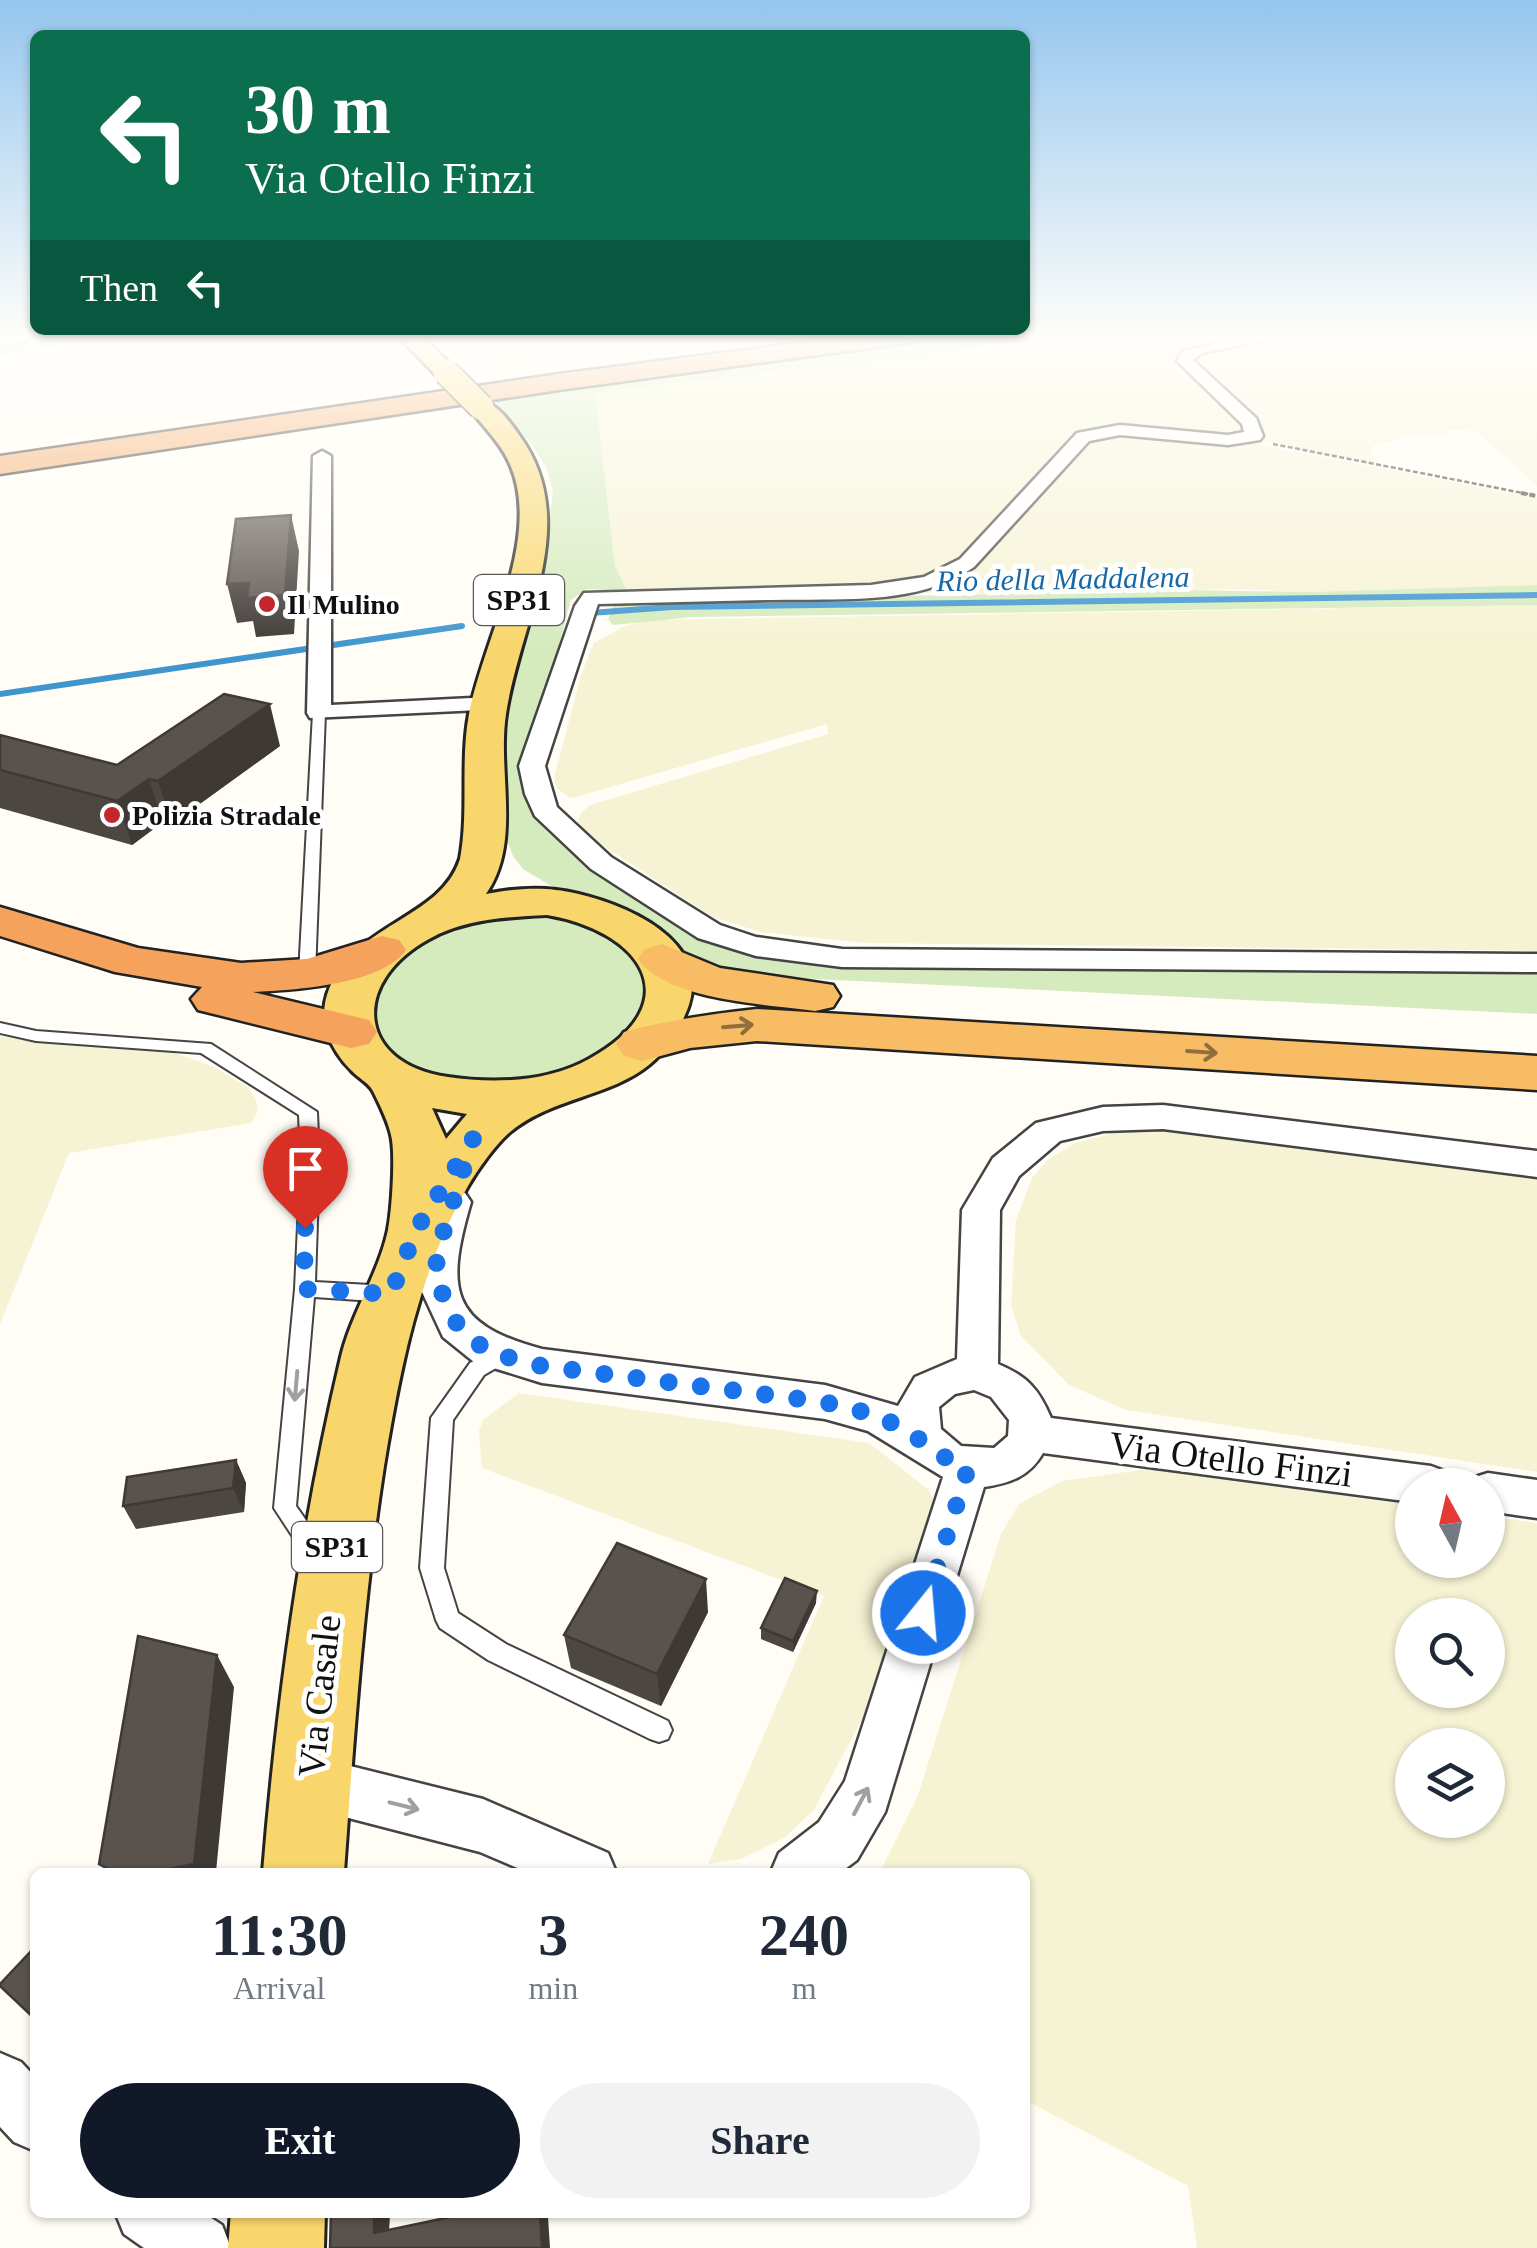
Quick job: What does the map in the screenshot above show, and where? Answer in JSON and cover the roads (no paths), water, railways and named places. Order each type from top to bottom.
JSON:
[{"type":"highway","points":[[0,457],[108,440]]},
{"type":"highway","points":[[0,465],[169,440]]},
{"type":"highway","points":[[0,921],[132,962],[242,978],[306,974],[349,964],[399,939]]},
{"type":"highway","points":[[662,958],[709,981],[782,994],[1537,1038]]},
{"type":"highway","points":[[132,962],[164,984],[351,1032]]},
{"type":"highway","points":[[642,1044],[690,1032],[757,1025],[1537,1072]]},
{"type":"main road","name":"SP31","points":[[486,806],[503,857],[521,879],[566,904],[611,917],[636,930],[662,958],[669,999],[653,1032],[642,1044],[591,1078],[544,1093],[490,1099],[437,1094],[394,1078],[374,1064],[351,1032],[348,1011],[352,989],[399,939],[445,910],[472,883],[481,858],[486,806],[484,744],[533,542],[534,493],[510,440]]},
{"type":"main road","name":"SP31","points":[[399,939],[464,910],[505,903],[566,904]]},
{"type":"main road","name":"Via Casale","points":[[394,1078],[419,1139],[416,1230]]},
{"type":"main road","name":"Via Casale","points":[[303,1868],[332,1576],[372,1353],[416,1230],[473,1139],[491,1120],[544,1093]]},
{"type":"main road","points":[[276,2248],[278,2218]]},
{"type":"street","points":[[1080,440],[967,563],[948,576],[927,583],[871,591],[592,598],[532,766],[546,812],[582,846],[689,922],[724,938],[774,952],[842,958],[1537,963]]},
{"type":"street","points":[[322,456],[319,713],[492,704]]},
{"type":"street","points":[[977,1373],[980,1210],[1006,1167],[1048,1132],[1103,1119],[1164,1116],[1537,1164]]},
{"type":"street","points":[[473,1139],[442,1235],[435,1278],[458,1326],[488,1352],[542,1366],[824,1402],[880,1416],[947,1456],[1002,1465],[1017,1458],[1032,1434],[1032,1417],[1026,1401],[996,1378],[977,1373],[960,1374],[930,1386],[824,1402]]},
{"type":"street","points":[[803,1868],[838,1841],[867,1794],[947,1456],[917,1413],[930,1386]]},
{"type":"street","name":"Via Otello Finzi","points":[[1032,1434],[1395,1481]]},
{"type":"street","points":[[1505,1494],[1537,1499]]},
{"type":"street","points":[[310,1782],[483,1826],[581,1868]]},
{"type":"street","points":[[0,2083],[30,2116]]},
{"type":"street","points":[[155,2218],[198,2248]]},
{"type":"lane","points":[[306,974],[319,713]]},
{"type":"lane","points":[[0,1028],[36,1036],[205,1048],[308,1112],[310,1162],[304,1289],[285,1508],[332,1576]]},
{"type":"lane","points":[[304,1289],[391,1294]]},
{"type":"lane","points":[[501,1355],[477,1369],[442,1418],[432,1568],[448,1620],[497,1652],[658,1730]]},
{"type":"waterway","name":"Rio della Maddalena","points":[[590,613],[672,607],[1537,595]]},
{"type":"waterway","name":"Rio della Maddalena","points":[[0,694],[462,626]]},
{"type":"place","name":"Il Mulino","points":[[267,604]]},
{"type":"place","name":"Polizia Stradale","points":[[112,815]]}]
